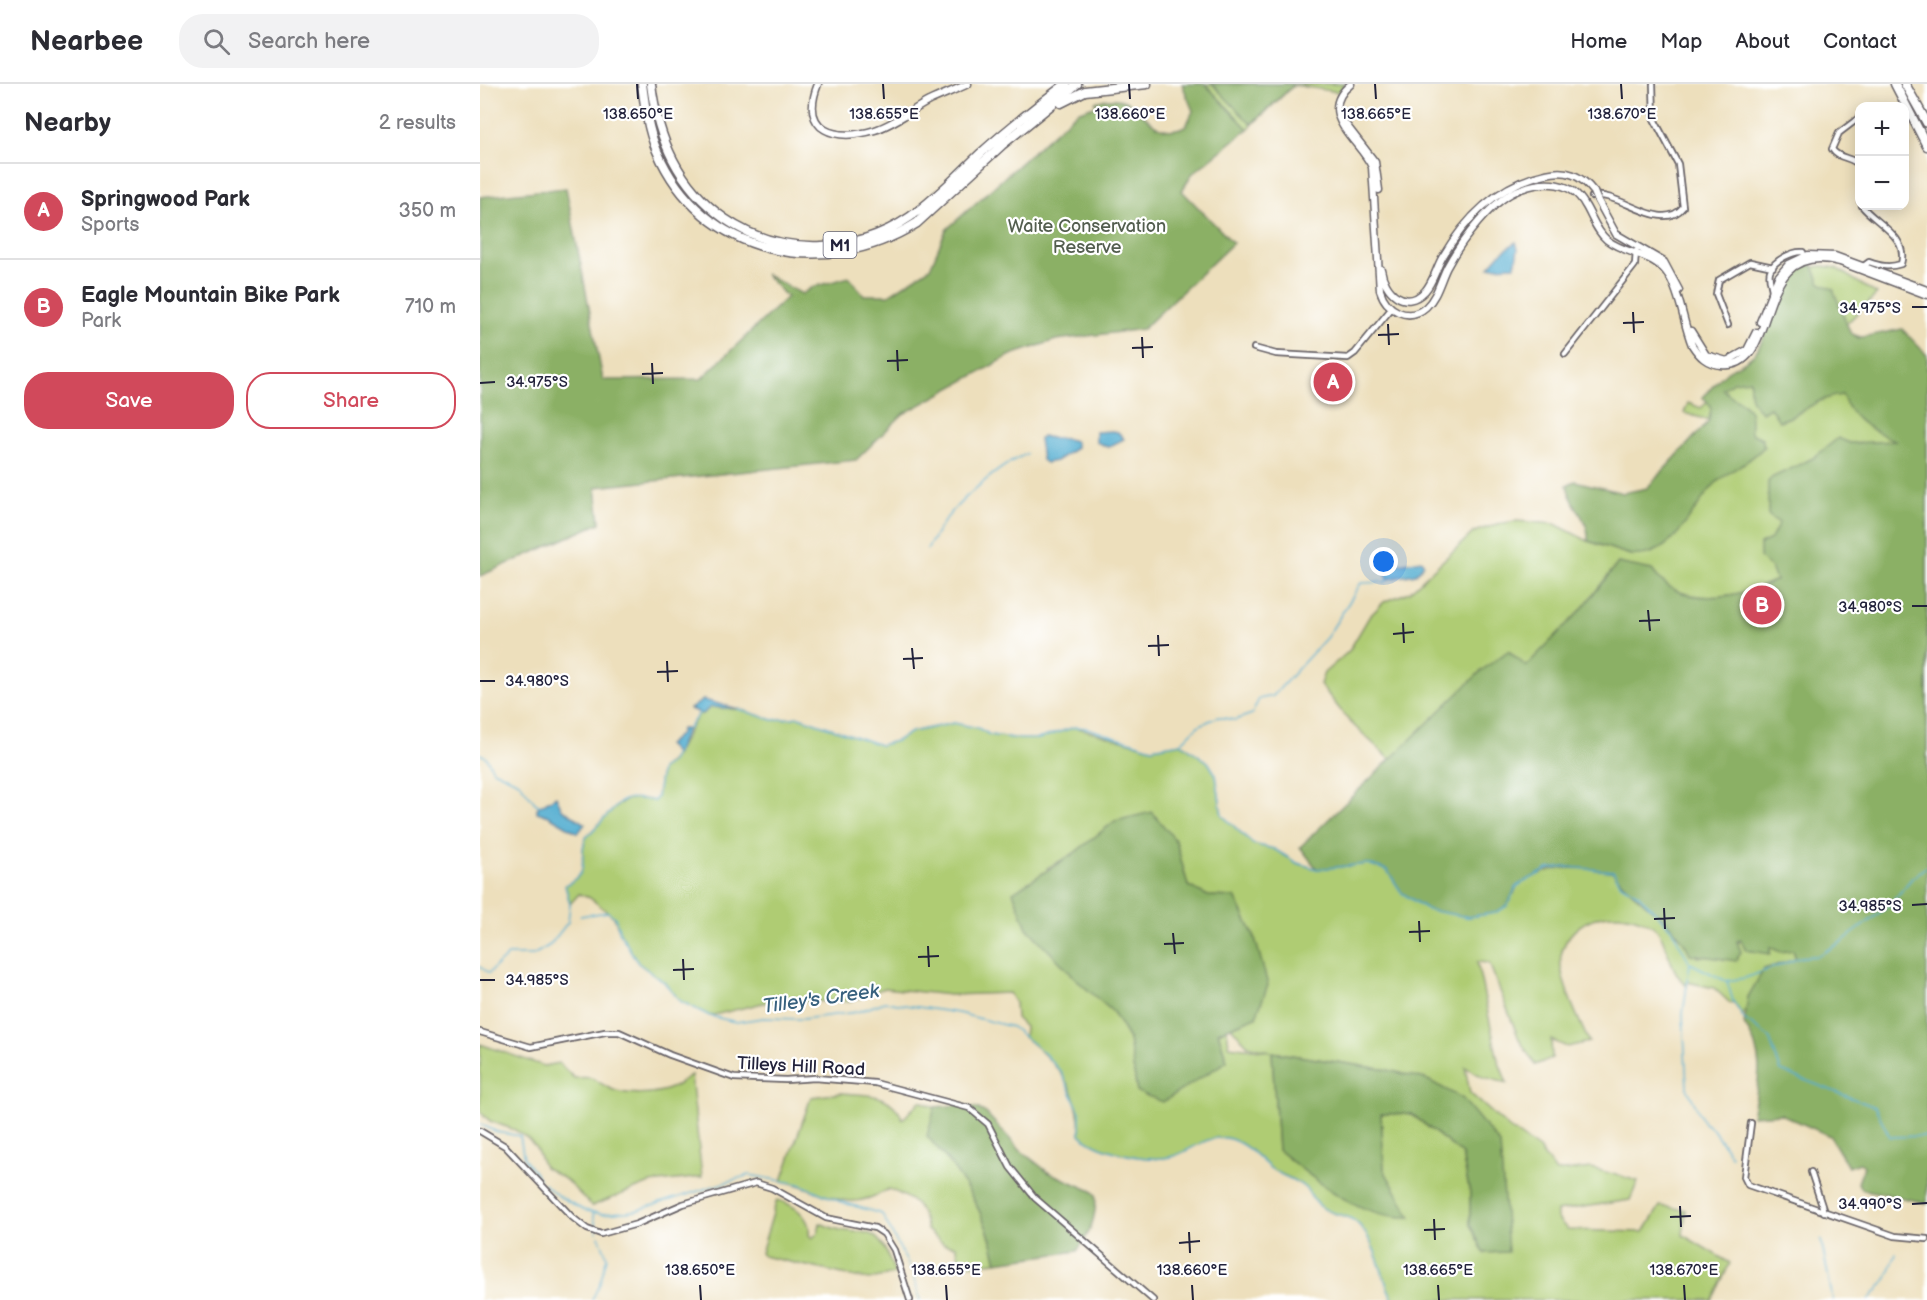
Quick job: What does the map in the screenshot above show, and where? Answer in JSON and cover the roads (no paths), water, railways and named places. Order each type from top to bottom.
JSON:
[{"type":"highway","name":"M1","points":[[642,84],[651,135],[667,170],[689,200],[709,218],[735,235],[789,254],[846,252],[900,234],[932,211],[1002,145],[1077,84]]},
{"type":"highway","name":"M1","points":[[651,84],[656,116],[667,152],[676,169],[700,199],[714,211],[747,231],[783,243],[821,246],[840,245],[877,235],[911,216],[983,152],[1066,84]]},
{"type":"highway","points":[[1138,84],[1145,84]]},
{"type":"highway","points":[[1002,145],[1077,94],[1099,88],[1145,84]]},
{"type":"highway","points":[[1895,84],[1927,146]]},
{"type":"highway","points":[[1905,84],[1927,123]]},
{"type":"main road","points":[[818,84],[811,106],[815,121],[825,129],[847,133],[875,130],[968,84]]},
{"type":"main road","points":[[1351,84],[1342,93],[1338,113],[1345,132],[1367,157],[1374,173],[1378,281],[1382,297],[1391,309],[1412,314],[1426,307],[1454,255],[1487,213],[1506,196],[1520,189],[1543,183],[1562,185],[1576,193],[1606,239],[1656,257],[1668,267],[1677,283],[1694,338],[1701,350],[1712,359],[1732,360],[1747,350],[1772,290],[1784,269],[1805,258],[1826,259],[1861,268],[1927,290]]},
{"type":"main road","points":[[1358,84],[1347,94],[1342,112],[1346,125],[1371,154],[1376,166],[1381,268],[1384,283],[1390,293],[1399,298],[1413,298],[1423,293],[1448,249],[1491,197],[1513,184],[1552,172],[1568,172],[1582,178],[1612,231],[1654,261],[1669,276],[1689,339],[1697,354],[1710,363],[1722,366],[1739,362],[1751,352],[1780,283],[1789,270],[1805,258]]},
{"type":"main road","points":[[1861,268],[1927,295]]},
{"type":"main road","points":[[1390,293],[1388,299],[1391,309]]},
{"type":"main road","points":[[1391,309],[1399,298]]},
{"type":"street","points":[[1594,196],[1603,195],[1635,209],[1657,214],[1676,213],[1683,207],[1677,164],[1654,119],[1653,84]]},
{"type":"street","points":[[1855,121],[1839,133],[1832,149],[1835,154],[1855,162]]},
{"type":"street","points":[[1861,268],[1869,262],[1885,267],[1901,264],[1902,256],[1891,231],[1867,210]]},
{"type":"street","points":[[1565,354],[1635,266],[1637,250]]},
{"type":"street","points":[[1772,290],[1770,274],[1773,267],[1796,252],[1803,252],[1805,258]]},
{"type":"street","points":[[1728,325],[1716,294],[1719,280],[1754,261],[1773,267]]},
{"type":"street","points":[[1254,348],[1276,354],[1348,358],[1355,353],[1391,309]]},
{"type":"street","name":"Tilleys Hill Road","points":[[480,1032],[531,1047],[605,1032],[619,1032],[670,1055],[734,1078],[786,1080],[815,1078],[875,1083],[969,1108],[988,1124],[1010,1167],[1035,1198],[1153,1300]]},
{"type":"street","points":[[1751,1123],[1744,1177],[1748,1185],[1895,1236],[1927,1239]]},
{"type":"street","points":[[480,1131],[505,1146],[572,1217],[595,1232],[619,1231],[683,1204],[756,1184],[772,1188],[826,1218],[875,1228],[884,1234],[894,1251],[910,1300]]},
{"type":"street","points":[[1811,1172],[1824,1212]]},
{"type":"water","points":[[1516,242],[1518,249],[1515,266],[1489,267],[1502,252]]},
{"type":"water","points":[[1096,432],[1118,432],[1124,439],[1108,447],[1096,442]]},
{"type":"water","points":[[1043,436],[1072,440],[1076,442],[1076,448],[1056,461],[1046,463],[1042,460],[1039,439]]},
{"type":"water","points":[[1421,560],[1424,564],[1416,574],[1388,579],[1383,567],[1389,562],[1394,565]]},
{"type":"water","points":[[703,700],[739,709],[710,707],[703,714],[690,709]]},
{"type":"water","points":[[681,729],[687,729],[676,754],[667,745],[679,735]]},
{"type":"water","points":[[556,796],[562,809],[585,824],[578,833],[549,816],[537,812],[537,808]]},
{"type":"waterway","points":[[927,549],[947,518],[966,498],[997,471],[1027,454]]},
{"type":"waterway","points":[[738,709],[773,720],[799,717],[880,745],[896,741],[911,732],[954,723],[978,728],[990,735],[1021,739],[1038,739],[1075,727],[1087,728],[1152,748],[1181,743],[1198,726],[1218,717],[1235,720],[1252,714],[1259,699],[1273,696],[1327,637],[1361,583],[1385,582],[1388,579]]},
{"type":"waterway","points":[[687,730],[700,712]]},
{"type":"waterway","points":[[1181,743],[1208,762],[1216,775],[1222,815],[1253,844],[1274,849],[1297,863],[1317,869],[1368,864],[1387,870],[1402,893],[1428,910],[1468,917],[1495,913],[1507,906],[1517,886],[1548,869],[1567,867],[1613,871],[1621,884],[1639,895],[1672,930],[1690,963],[1726,981],[1745,978],[1802,957],[1817,956],[1840,943],[1889,906],[1912,878],[1927,866]]},
{"type":"waterway","points":[[480,967],[489,973],[508,955],[533,955],[550,945],[568,922],[570,904],[565,885],[574,880],[582,870],[583,846],[586,838],[625,799],[654,801],[657,797],[661,769],[670,763],[676,752]]},
{"type":"waterway","points":[[480,754],[486,757],[493,770],[519,782],[540,806]]},
{"type":"waterway","name":"Tilley's Creek","points":[[580,916],[608,912],[615,917],[620,933],[638,963],[664,982],[680,1001],[710,1016],[736,1022],[763,1018],[803,1019],[857,1012],[885,1002],[958,1013],[1012,1027],[1043,1052],[1061,1072],[1080,1112],[1080,1134],[1088,1140],[1122,1154],[1148,1158],[1177,1155],[1211,1139],[1226,1138],[1239,1143],[1274,1171],[1302,1186],[1320,1206],[1351,1219],[1360,1226],[1371,1243],[1393,1300]]},
{"type":"waterway","points":[[1690,963],[1683,1014],[1687,1088],[1704,1123],[1712,1128],[1731,1156]]},
{"type":"waterway","points":[[1727,981],[1733,1001],[1744,1019],[1769,1037],[1781,1071],[1875,1107],[1890,1137],[1927,1136]]},
{"type":"waterway","points":[[480,1124],[497,1132],[520,1136],[524,1159],[539,1179]]},
{"type":"waterway","points":[[544,1184],[557,1195],[583,1210],[602,1214],[635,1211],[749,1175],[799,1184],[841,1202],[882,1214],[912,1272]]},
{"type":"waterway","points":[[593,1213],[597,1232]]},
{"type":"waterway","points":[[592,1300],[600,1283],[607,1257],[599,1236]]},
{"type":"waterway","points":[[1821,1240],[1833,1300]]},
{"type":"waterway","points":[[1869,1300],[1887,1278],[1896,1254]]},
{"type":"waterway","points":[[914,1278],[920,1300]]},
{"type":"place","name":"Springwood Park","points":[[1333,382]]},
{"type":"place","name":"Eagle Mountain Bike Park","points":[[1762,605]]},
{"type":"park label","name":"Waite Conservation Reserve","points":[[1087,236]]}]
